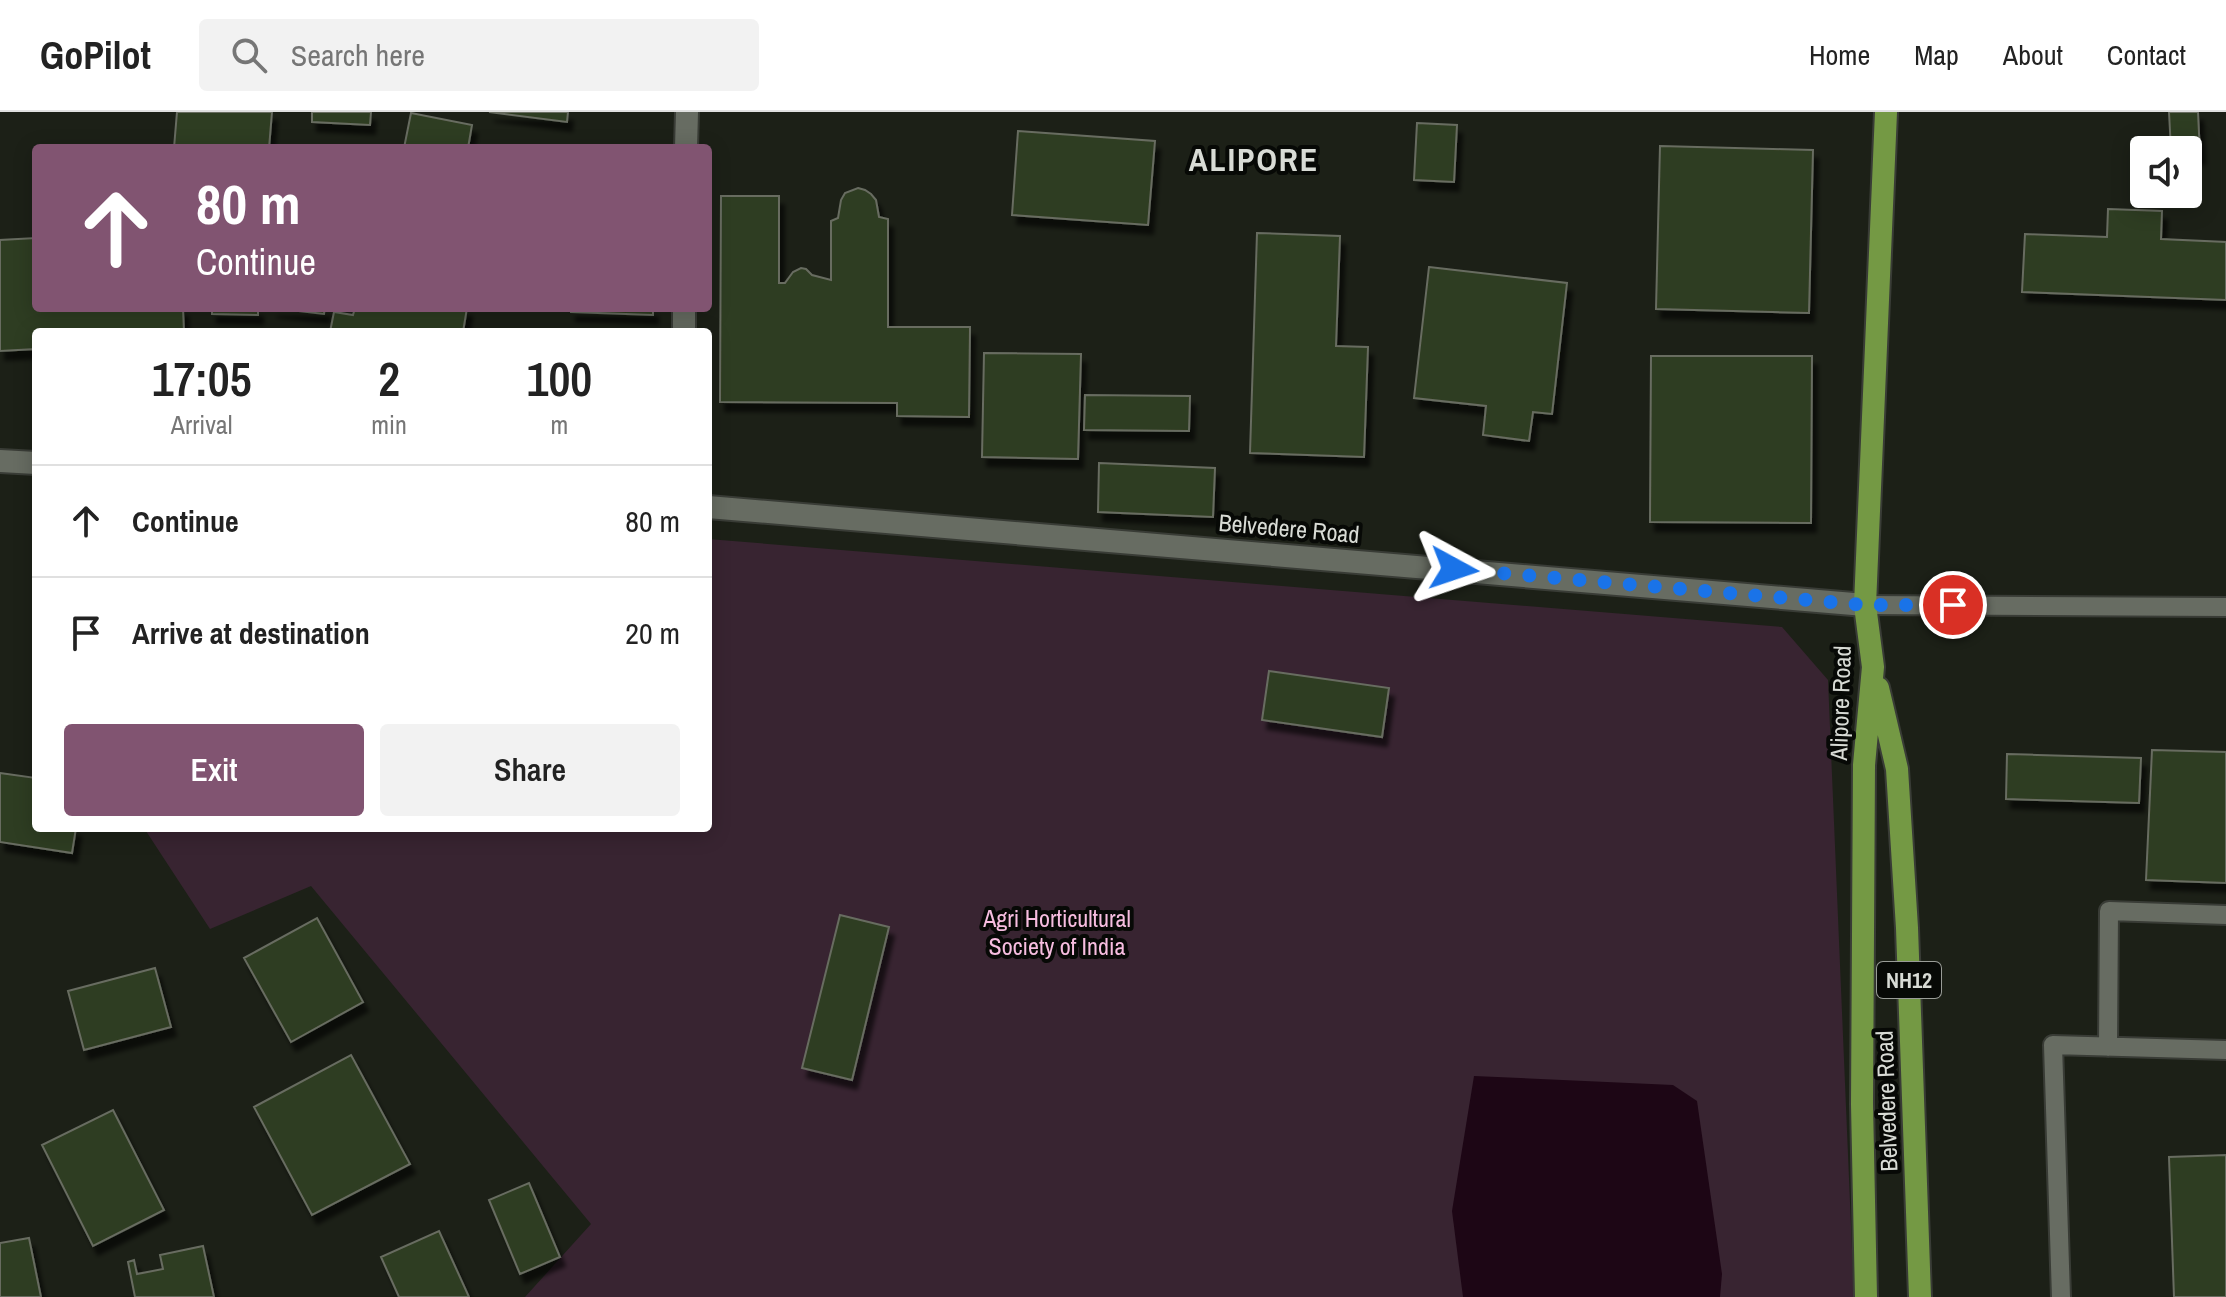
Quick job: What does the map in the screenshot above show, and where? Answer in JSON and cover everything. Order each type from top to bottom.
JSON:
[{"type":"highway","name":"Alipore Road","points":[[1866,1297],[1862,1104],[1864,765],[1873,667],[1865,605],[1886,112]]},
{"type":"highway","name":"Belvedere Road","points":[[1873,667],[1897,769],[1907,928],[1920,1297]]},
{"type":"street","points":[[686,144],[687,112]]},
{"type":"street","points":[[0,461],[32,463]]},
{"type":"street","name":"Belvedere Road","points":[[712,507],[1865,605]]},
{"type":"lane","points":[[1865,605],[2226,607]]},
{"type":"lane","points":[[2108,1047],[2109,911],[2226,915]]},
{"type":"lane","points":[[2061,1297],[2053,1045],[2226,1050]]},
{"type":"green space","name":"Agri Horticultural Society of India","points":[[712,539],[1782,627],[1828,680],[1854,1297],[525,1297],[591,1224],[311,886],[210,929],[147,832],[712,832]]},
{"type":"shaded area","points":[[1474,1076],[1673,1085],[1697,1101],[1722,1274],[1720,1297],[1463,1297],[1452,1211]]},
{"type":"building","points":[[177,112],[272,112],[269,144],[174,144]]},
{"type":"building","points":[[312,112],[371,112],[370,125],[312,122]]},
{"type":"building","points":[[489,112],[568,112],[567,122]]},
{"type":"building","points":[[2169,112],[2198,112],[2199,136],[2170,136]]},
{"type":"building","points":[[411,113],[472,125],[469,144],[405,144]]},
{"type":"building","points":[[1417,123],[1457,125],[1454,182],[1414,180]]},
{"type":"building","points":[[1018,131],[1155,141],[1148,225],[1012,215]]},
{"type":"building","points":[[1660,146],[1813,150],[1809,313],[1656,309]]},
{"type":"building","points":[[858,188],[871,194],[876,200],[879,217],[888,219],[888,327],[970,327],[969,417],[897,416],[897,403],[720,402],[721,196],[779,196],[779,283],[785,283],[793,272],[801,268],[812,275],[831,280],[831,221],[838,218],[845,193]]},
{"type":"building","points":[[2108,209],[2162,211],[2161,239],[2226,242],[2226,300],[2022,292],[2025,234],[2107,237]]},
{"type":"building","points":[[1257,233],[1340,236],[1336,346],[1368,347],[1364,457],[1250,453]]},
{"type":"building","points":[[32,238],[32,312],[183,312],[184,328],[32,328],[32,349],[0,351],[0,240]]},
{"type":"building","points":[[1429,267],[1567,283],[1552,414],[1533,412],[1529,441],[1483,435],[1486,406],[1414,398]]},
{"type":"building","points":[[212,312],[258,312],[258,315]]},
{"type":"building","points":[[334,312],[353,315],[354,312],[466,312],[464,328],[331,328]]},
{"type":"building","points":[[571,312],[653,312],[653,315]]},
{"type":"building","points":[[984,353],[1081,354],[1078,459],[982,457]]},
{"type":"building","points":[[1651,356],[1812,356],[1811,523],[1650,522]]},
{"type":"building","points":[[1085,395],[1190,396],[1189,431],[1084,430]]},
{"type":"building","points":[[1099,463],[1215,468],[1213,517],[1098,512]]},
{"type":"building","points":[[1269,671],[1389,688],[1382,737],[1262,720]]},
{"type":"building","points":[[2152,750],[2226,752],[2226,883],[2146,880]]},
{"type":"building","points":[[2007,754],[2141,758],[2139,803],[2006,799]]},
{"type":"building","points":[[0,773],[32,777],[32,832],[75,832],[72,853],[0,842]]},
{"type":"building","points":[[840,915],[889,927],[852,1080],[802,1068]]},
{"type":"building","points":[[317,918],[363,1002],[291,1042],[244,958]]},
{"type":"building","points":[[155,968],[171,1027],[84,1050],[68,991]]},
{"type":"building","points":[[351,1055],[410,1164],[312,1215],[254,1107]]},
{"type":"building","points":[[113,1110],[164,1210],[93,1246],[42,1145]]},
{"type":"building","points":[[2226,1155],[2226,1297],[2174,1297],[2169,1157]]},
{"type":"building","points":[[529,1183],[560,1257],[520,1274],[489,1200]]},
{"type":"building","points":[[439,1231],[469,1297],[399,1297],[381,1257]]},
{"type":"building","points":[[29,1238],[41,1297],[0,1297],[0,1243]]},
{"type":"building","points":[[203,1246],[214,1297],[135,1297],[128,1262],[134,1260],[137,1274],[163,1269],[160,1255]]},
{"type":"district","name":"ALIPORE","points":[[1254,160]]},
{"type":"route","points":[[1454,569],[1865,605],[1953,605]]}]
